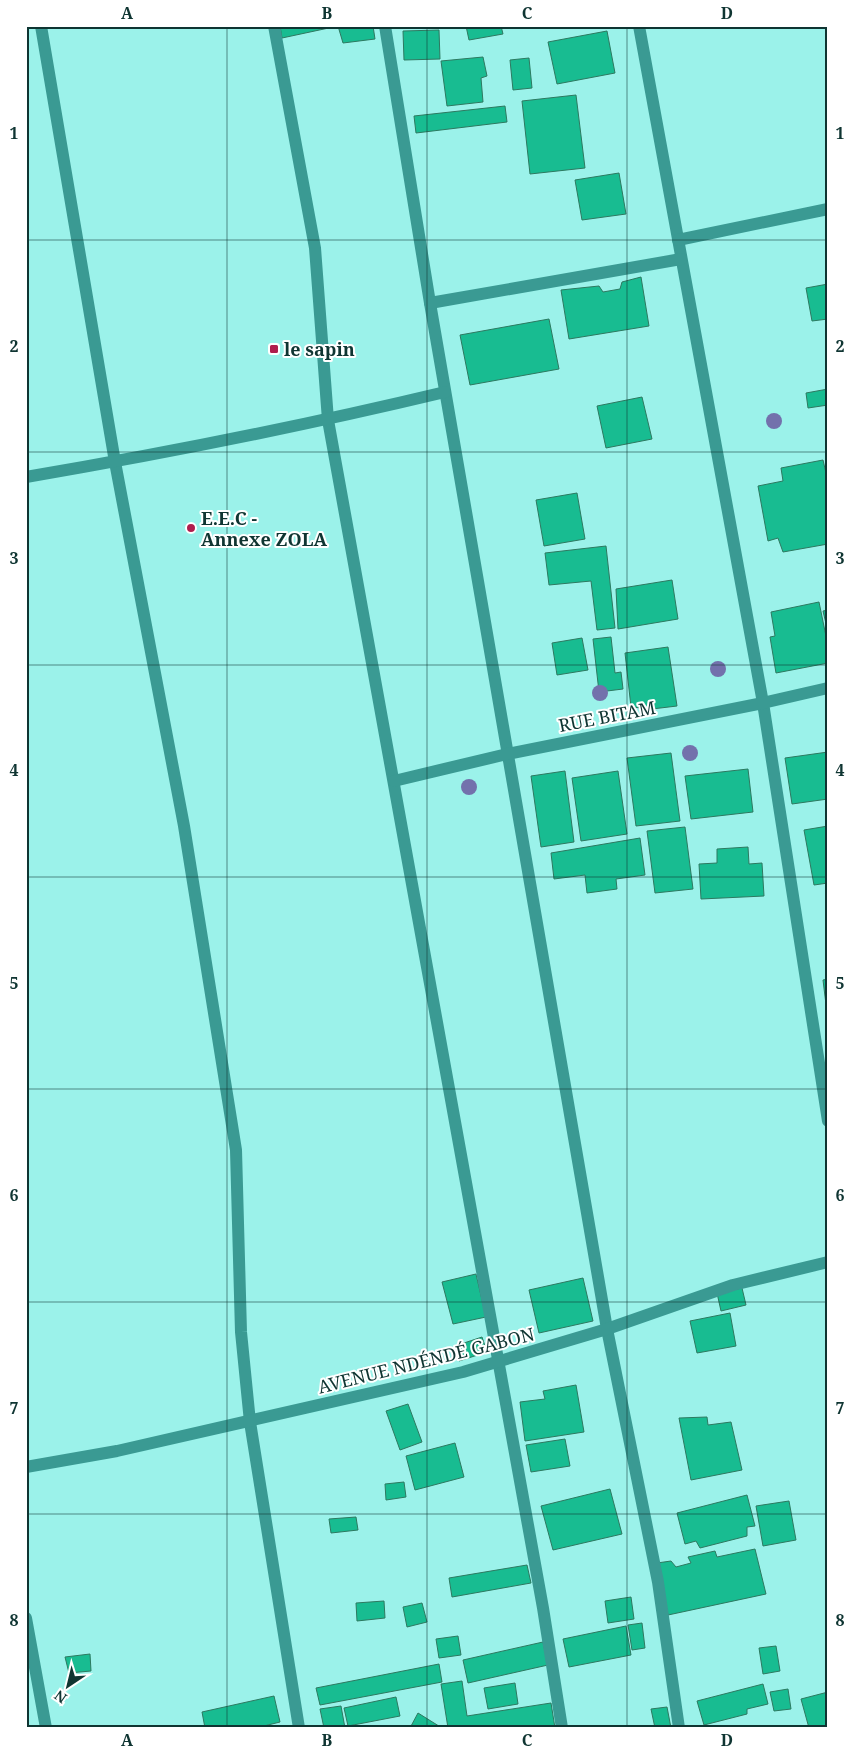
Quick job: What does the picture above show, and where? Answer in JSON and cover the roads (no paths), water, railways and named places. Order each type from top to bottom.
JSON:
[{"type":"street","points":[[41,26],[115,462],[184,826],[236,1150],[241,1332],[250,1422],[299,1728]]},
{"type":"street","points":[[274,26],[315,248],[328,420],[543,1608],[562,1728]]},
{"type":"street","points":[[385,26],[445,392],[607,1329],[658,1582],[679,1728]]},
{"type":"street","points":[[639,26],[763,703],[828,1121]]},
{"type":"street","points":[[678,240],[828,209]]},
{"type":"street","points":[[430,303],[681,259]]},
{"type":"street","points":[[26,477],[115,462],[328,420],[445,392]]},
{"type":"street","name":"RUE BITAM","points":[[394,781],[508,754],[763,703],[828,688]]},
{"type":"street","name":"AVENUE NDÉNDÉ GABON","points":[[26,1467],[117,1451],[463,1372],[607,1329],[733,1285],[828,1262]]},
{"type":"street","points":[[26,1618],[46,1728]]},
{"type":"place","name":"le sapin","points":[[274,349]]},
{"type":"place","name":"E.E.C - Annexe ZOLA","points":[[191,528]]}]
